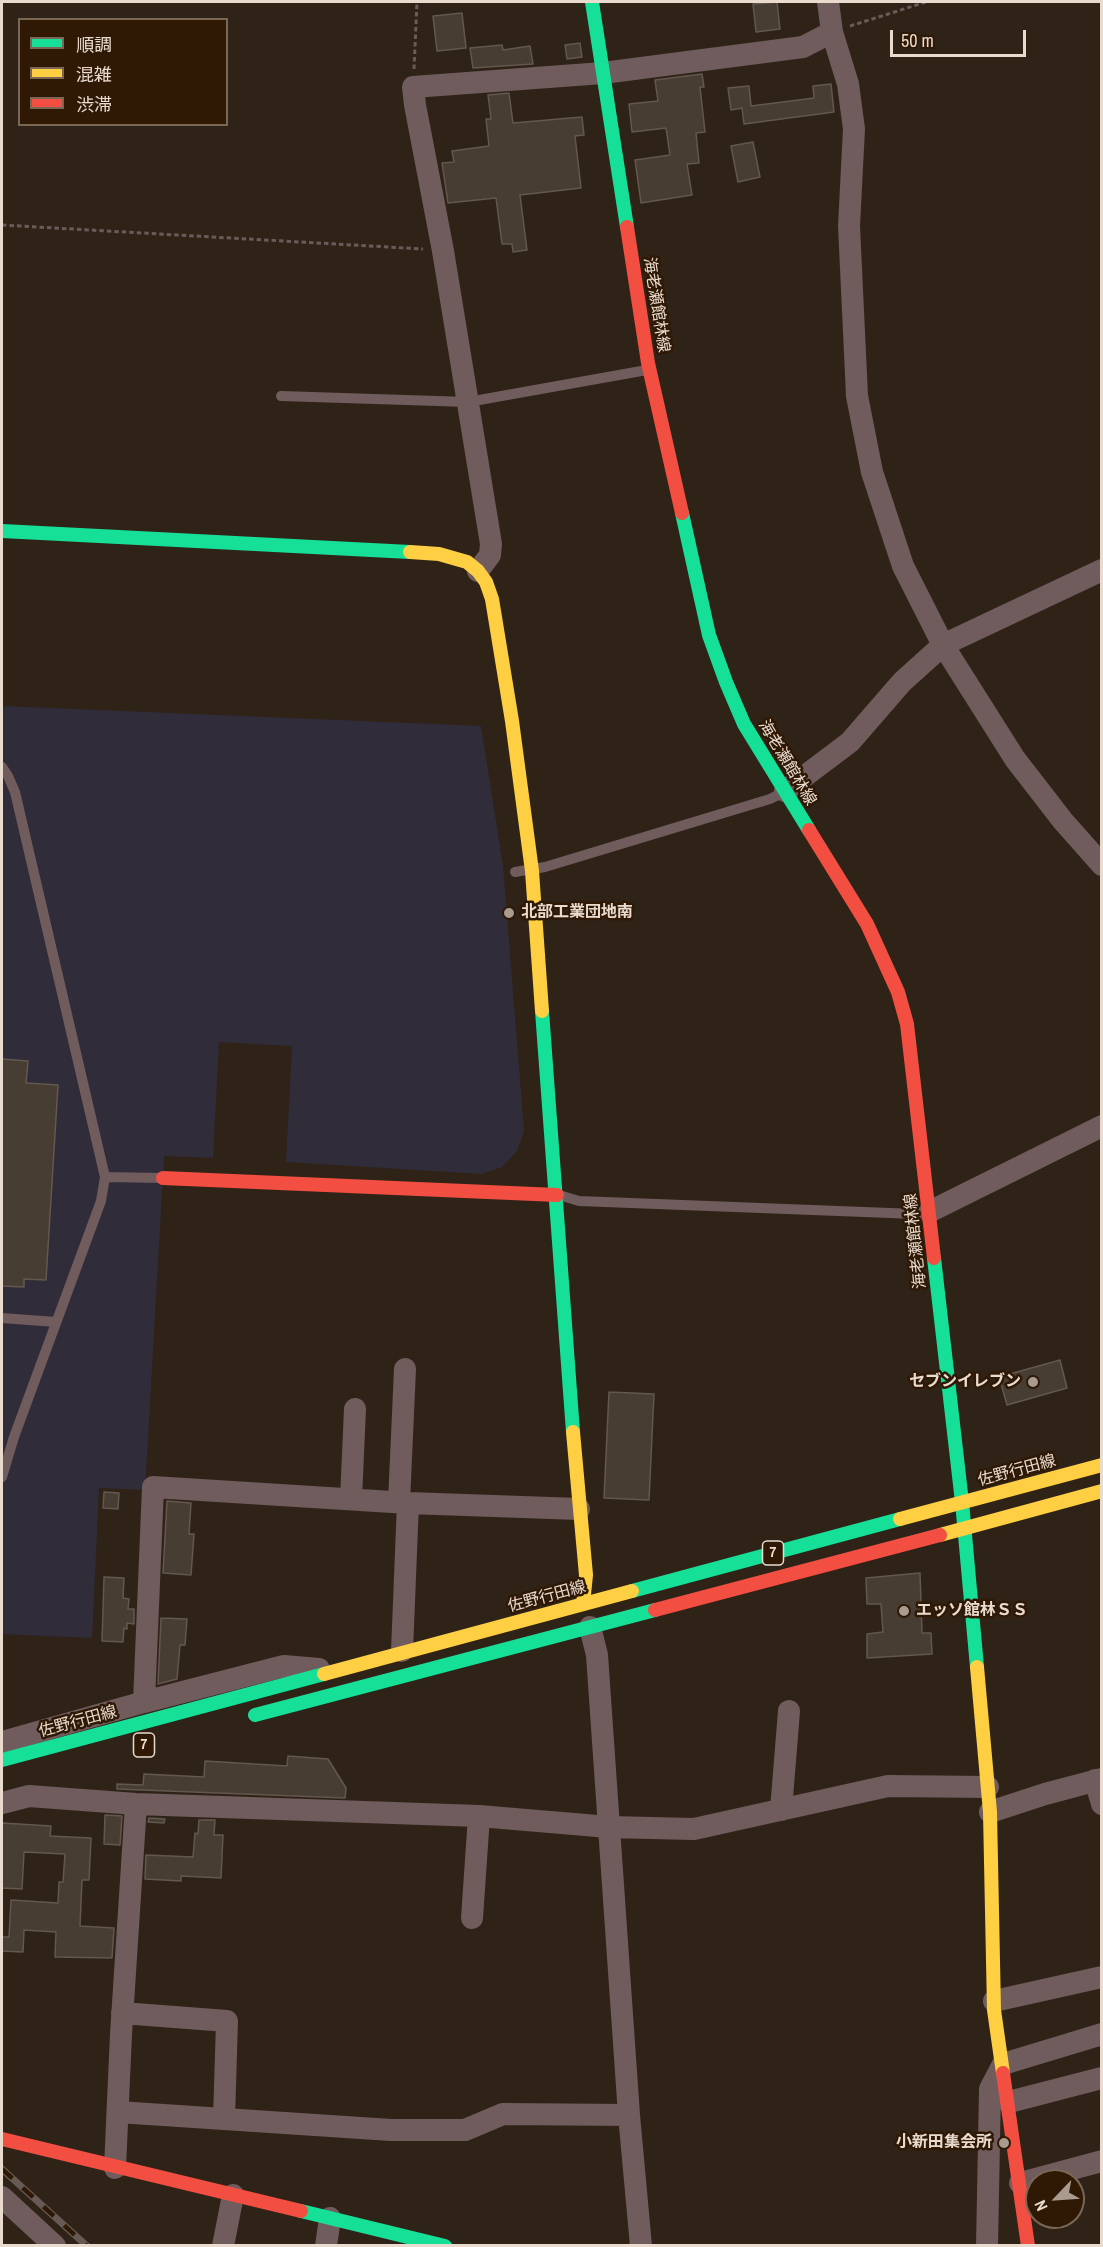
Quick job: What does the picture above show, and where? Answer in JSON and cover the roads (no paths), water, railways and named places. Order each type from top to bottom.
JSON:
[{"type":"main road","name":"海老瀬館林線","points":[[592,2],[650,370],[709,636],[744,724],[867,924],[886,962],[907,1024],[962,1502],[988,1787],[994,2001],[1028,2246]]},
{"type":"main road","points":[[2,531],[439,554],[467,562],[486,582],[492,599],[512,721],[532,871],[557,1195],[566,1508],[586,1575],[584,1604]]},
{"type":"main road","points":[[163,1178],[557,1195]]},
{"type":"main road","name":"佐野行田線","points":[[2,1760],[1101,1465]]},
{"type":"main road","name":"7","points":[[242,1718],[1101,1491]]},
{"type":"main road","points":[[569,1580],[584,1604],[590,1627]]},
{"type":"main road","points":[[3,2138],[115,2168],[445,2246]]},
{"type":"street","points":[[828,2],[832,32],[848,84],[854,129],[849,226],[857,396],[872,472],[903,566],[943,645],[1015,759],[1101,865]]},
{"type":"street","points":[[478,571],[490,555],[490,544],[443,250],[413,87],[603,73],[803,47],[832,32]]},
{"type":"street","points":[[784,791],[850,741],[902,682],[943,645],[1101,570]]},
{"type":"street","points":[[929,1212],[1101,1126]]},
{"type":"street","points":[[402,1651],[405,1369]]},
{"type":"street","points":[[351,1499],[355,1409]]},
{"type":"street","points":[[144,1702],[153,1487],[404,1502],[566,1508]]},
{"type":"street","points":[[590,1627],[597,1655],[629,2115],[641,2246]]},
{"type":"street","points":[[2,1742],[284,1666],[333,1670]]},
{"type":"street","points":[[781,1809],[789,1711]]},
{"type":"street","points":[[990,1812],[1098,1780],[1101,1804]]},
{"type":"street","points":[[2,1803],[29,1796],[136,1804],[479,1816],[609,1827],[694,1829],[888,1786],[988,1787]]},
{"type":"street","points":[[115,2168],[136,1804]]},
{"type":"street","points":[[472,1918],[479,1816]]},
{"type":"street","points":[[994,2001],[1101,1977]]},
{"type":"street","points":[[123,2013],[227,2021],[224,2119]]},
{"type":"street","points":[[987,2246],[990,2089],[1003,2064],[1101,2034]]},
{"type":"street","points":[[1009,2102],[1101,2078]]},
{"type":"street","points":[[118,2112],[391,2130],[465,2130],[503,2114],[629,2115]]},
{"type":"street","points":[[1020,2183],[1101,2161]]},
{"type":"street","points":[[223,2246],[233,2195]]},
{"type":"street","points":[[2,2197],[55,2246]]},
{"type":"street","points":[[326,2246],[330,2218]]},
{"type":"lane","points":[[281,396],[468,402],[650,370]]},
{"type":"lane","points":[[2,767],[15,792],[105,1177],[101,1201],[14,1437],[2,1477]]},
{"type":"lane","points":[[515,872],[532,871],[770,799],[784,791]]},
{"type":"lane","points":[[105,1177],[163,1178]]},
{"type":"lane","points":[[557,1195],[579,1201],[916,1215],[929,1212]]},
{"type":"lane","points":[[2,1318],[56,1322]]},
{"type":"railway","points":[[2,2169],[87,2246]]},
{"type":"place","name":"北部工業団地南","points":[[509,913]]},
{"type":"place","name":"セブンイレブン","points":[[1033,1382]]},
{"type":"place","name":"エッソ館林ＳＳ","points":[[904,1611]]},
{"type":"place","name":"小新田集会所","points":[[1004,2143]]}]
